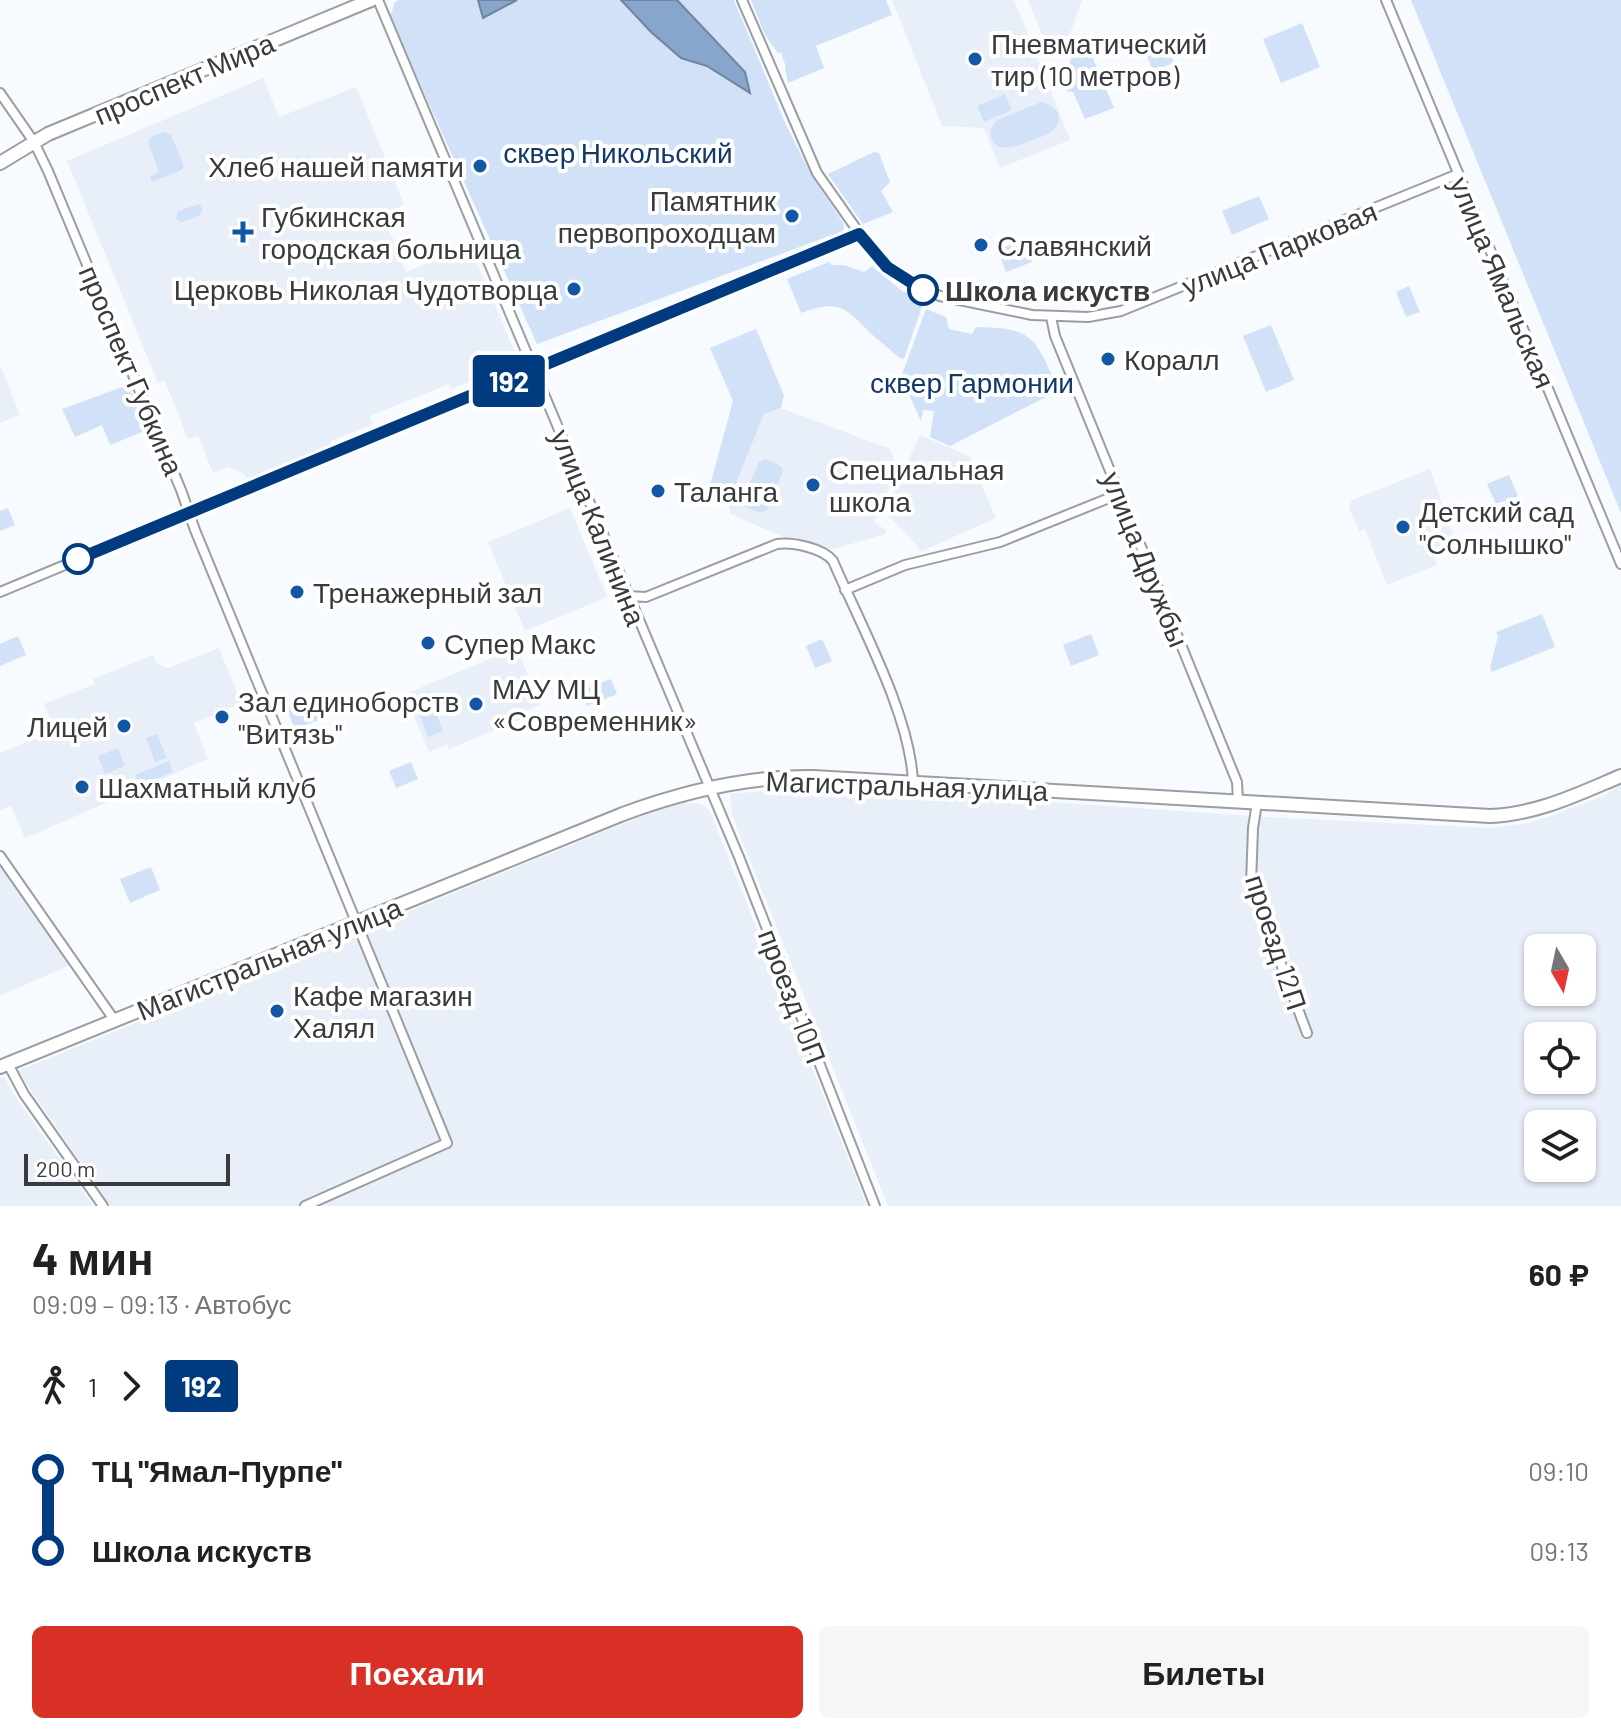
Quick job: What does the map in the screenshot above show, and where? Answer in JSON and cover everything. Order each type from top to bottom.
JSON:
[{"type":"main road","name":"проспект Мира","points":[[0,163],[34,142],[371,0]]},
{"type":"main road","name":"Магистральная улица","points":[[4,1066],[623,814],[710,787],[788,777],[1507,816],[1546,807],[1621,776]]},
{"type":"street","name":"улица Калинина","points":[[378,0],[710,787]]},
{"type":"street","name":"улица Парковая","points":[[742,0],[817,173],[859,234],[887,267],[921,289],[958,301],[1051,317],[1100,316],[1131,308],[1458,174]]},
{"type":"street","name":"улица Ямальская","points":[[1386,0],[1621,564]]},
{"type":"street","name":"проспект Губкина","points":[[0,93],[34,142],[54,186],[447,1143],[305,1206]]},
{"type":"street","points":[[0,592],[859,234]]},
{"type":"street","name":"улица Дружбы","points":[[1051,317],[1055,336],[1237,782],[1238,801]]},
{"type":"street","points":[[845,590],[914,562],[1000,542],[1119,494]]},
{"type":"street","points":[[627,596],[646,597],[783,543],[826,553],[833,561],[900,716],[913,783]]},
{"type":"street","name":"проезд 10П","points":[[710,787],[875,1206]]},
{"type":"street","name":"проезд 12П","points":[[1257,803],[1251,884],[1307,1033]]},
{"type":"street","points":[[0,856],[115,1021]]},
{"type":"street","points":[[4,1066],[103,1206]]},
{"type":"shaded area","points":[[892,0],[1014,0],[1070,140],[1000,168],[984,128],[942,126]]},
{"type":"shaded area","points":[[1028,0],[1082,0],[1063,53],[1049,53]]},
{"type":"shaded area","name":"Губкинская городская больница","points":[[263,78],[279,117],[356,87],[404,204],[384,219],[406,272],[470,246],[519,362],[451,389],[449,384],[370,416],[373,424],[248,481],[245,475],[229,467],[213,473],[198,436],[188,439],[165,381],[158,383],[67,161]]},
{"type":"shaded area","points":[[0,365],[20,415],[0,423]]},
{"type":"shaded area","name":"Специальная школа","points":[[781,408],[890,449],[898,469],[874,522],[886,530],[885,534],[834,549],[786,538],[730,514],[729,501],[764,414]]},
{"type":"shaded area","points":[[920,435],[969,456],[996,518],[922,551],[887,514],[887,506]]},
{"type":"shaded area","name":"Детский сад \"Солнышко\"","points":[[1430,469],[1456,544],[1433,553],[1437,565],[1387,585],[1365,529],[1359,531],[1349,508],[1352,500]]},
{"type":"shaded area","points":[[570,508],[607,597],[525,631],[488,542]]},
{"type":"shaded area","name":"Лицей","points":[[219,648],[241,703],[194,723],[208,759],[25,838],[11,806],[0,810],[0,753],[55,731],[44,704],[95,684],[93,679],[153,655],[157,664],[168,668]]},
{"type":"shaded area","points":[[507,652],[511,662],[521,658],[540,705],[519,714],[521,719],[449,749],[447,744],[429,752],[405,694]]},
{"type":"shaded area","points":[[1621,784],[1621,1206],[888,1206],[732,815],[730,794],[777,790],[786,794],[804,794],[817,789],[919,793],[1265,817],[1491,828],[1548,817],[1604,796]]},
{"type":"shaded area","points":[[681,803],[705,806],[711,814],[867,1206],[110,1206],[18,1071],[652,812]]},
{"type":"shaded area","points":[[0,865],[70,965],[0,996]]},
{"type":"shaded area","points":[[4,1077],[93,1206],[0,1206],[0,1078]]},
{"type":"green space","name":"сквер Никольский","points":[[734,0],[786,125],[812,176],[844,224],[843,231],[537,344],[390,17],[395,2]]},
{"type":"green space","points":[[751,0],[886,0],[892,15],[816,46],[824,68],[788,83],[781,52],[778,53],[765,35]]},
{"type":"green space","points":[[1411,0],[1621,0],[1621,513]]},
{"type":"green space","points":[[1302,23],[1320,67],[1281,83],[1263,39]]},
{"type":"green space","points":[[1165,39],[1174,63],[1153,71],[1144,48]]},
{"type":"green space","points":[[1086,42],[1114,108],[1085,119],[1073,92],[1066,91],[1063,81],[1076,46]]},
{"type":"green space","points":[[1005,94],[1012,110],[984,122],[977,106]]},
{"type":"green space","points":[[1041,102],[1050,105],[1059,116],[1054,129],[1017,145],[1005,148],[995,144],[990,130],[997,120]]},
{"type":"green space","points":[[163,132],[171,135],[184,166],[182,170],[152,182],[150,177],[159,172],[148,142],[151,137]]},
{"type":"green space","points":[[874,152],[879,153],[890,182],[881,191],[893,212],[863,224],[828,174]]},
{"type":"green space","points":[[1259,196],[1269,219],[1232,235],[1222,211]]},
{"type":"green space","points":[[199,204],[203,209],[200,215],[182,222],[176,219],[178,211]]},
{"type":"green space","points":[[1023,240],[1032,262],[1006,272],[998,250]]},
{"type":"green space","points":[[829,262],[864,272],[872,266],[902,291],[924,301],[904,359],[843,309],[826,306],[801,313],[787,279]]},
{"type":"green space","points":[[1409,286],[1420,312],[1406,317],[1396,292]]},
{"type":"green space","name":"сквер Гармонии","points":[[926,309],[946,317],[949,329],[972,334],[976,327],[1006,329],[1026,336],[1040,351],[1053,379],[1044,386],[1048,396],[950,446],[930,437],[934,411],[923,410],[921,421],[901,377]]},
{"type":"green space","points":[[1271,325],[1294,380],[1266,392],[1243,336]]},
{"type":"green space","points":[[756,329],[784,395],[781,408],[764,414],[729,501],[707,496],[733,401],[710,348]]},
{"type":"green space","points":[[128,385],[147,430],[110,445],[102,425],[75,437],[62,409]]},
{"type":"green space","points":[[765,459],[781,466],[783,471],[767,510],[761,513],[744,506],[742,501],[759,462]]},
{"type":"green space","points":[[1509,475],[1518,496],[1496,504],[1487,484]]},
{"type":"green space","points":[[8,508],[15,525],[0,531],[0,511]]},
{"type":"green space","points":[[1542,614],[1555,647],[1492,672],[1496,632]]},
{"type":"green space","points":[[1091,634],[1099,655],[1071,666],[1063,645]]},
{"type":"green space","points":[[18,636],[26,655],[0,666],[0,644]]},
{"type":"green space","points":[[822,639],[832,661],[815,668],[806,646]]},
{"type":"green space","points":[[611,679],[617,694],[587,706],[580,691]]},
{"type":"green space","points":[[428,692],[443,731],[428,737],[413,698]]},
{"type":"green space","points":[[298,704],[301,711],[313,706],[319,720],[295,729],[286,708]]},
{"type":"green space","points":[[157,734],[167,758],[155,762],[146,738]]},
{"type":"green space","points":[[118,748],[125,766],[105,774],[98,756]]},
{"type":"green space","points":[[169,761],[173,772],[140,786],[135,775]]},
{"type":"green space","points":[[411,762],[418,779],[396,788],[389,771]]},
{"type":"green space","points":[[151,867],[160,890],[130,903],[120,879]]},
{"type":"water","points":[[478,0],[517,0],[483,18]]},
{"type":"water","points":[[621,0],[677,0],[745,72],[750,93],[707,66],[681,58]]},
{"type":"bus line","name":"192","points":[[78,559],[859,234],[887,267],[923,290]]},
{"type":"place","name":"Пневматический тир (10 метров)","points":[[975,59]]},
{"type":"place","name":"Хлеб нашей памяти","points":[[480,166]]},
{"type":"place","name":"Памятник первопроходцам","points":[[792,216]]},
{"type":"place","name":"Губкинская городская больница","points":[[243,232]]},
{"type":"place","name":"Славянский","points":[[981,245]]},
{"type":"place","name":"Церковь Николая Чудотворца","points":[[574,289]]},
{"type":"place","name":"Школа искуств","points":[[923,290]]},
{"type":"place","name":"Коралл","points":[[1108,359]]},
{"type":"place","name":"Специальная школа","points":[[813,485]]},
{"type":"place","name":"Таланга","points":[[658,491]]},
{"type":"place","name":"Детский сад \"Солнышко\"","points":[[1403,527]]},
{"type":"place","name":"Тренажерный зал","points":[[297,592]]},
{"type":"place","name":"Супер Макс","points":[[428,643]]},
{"type":"place","name":"МАУ МЦ «Современник»","points":[[476,704]]},
{"type":"place","name":"Зал единоборств \"Витязь\"","points":[[222,717]]},
{"type":"place","name":"Лицей","points":[[124,726]]},
{"type":"place","name":"Шахматный клуб","points":[[82,787]]},
{"type":"place","name":"Кафе магазин Халял","points":[[277,1011]]}]
